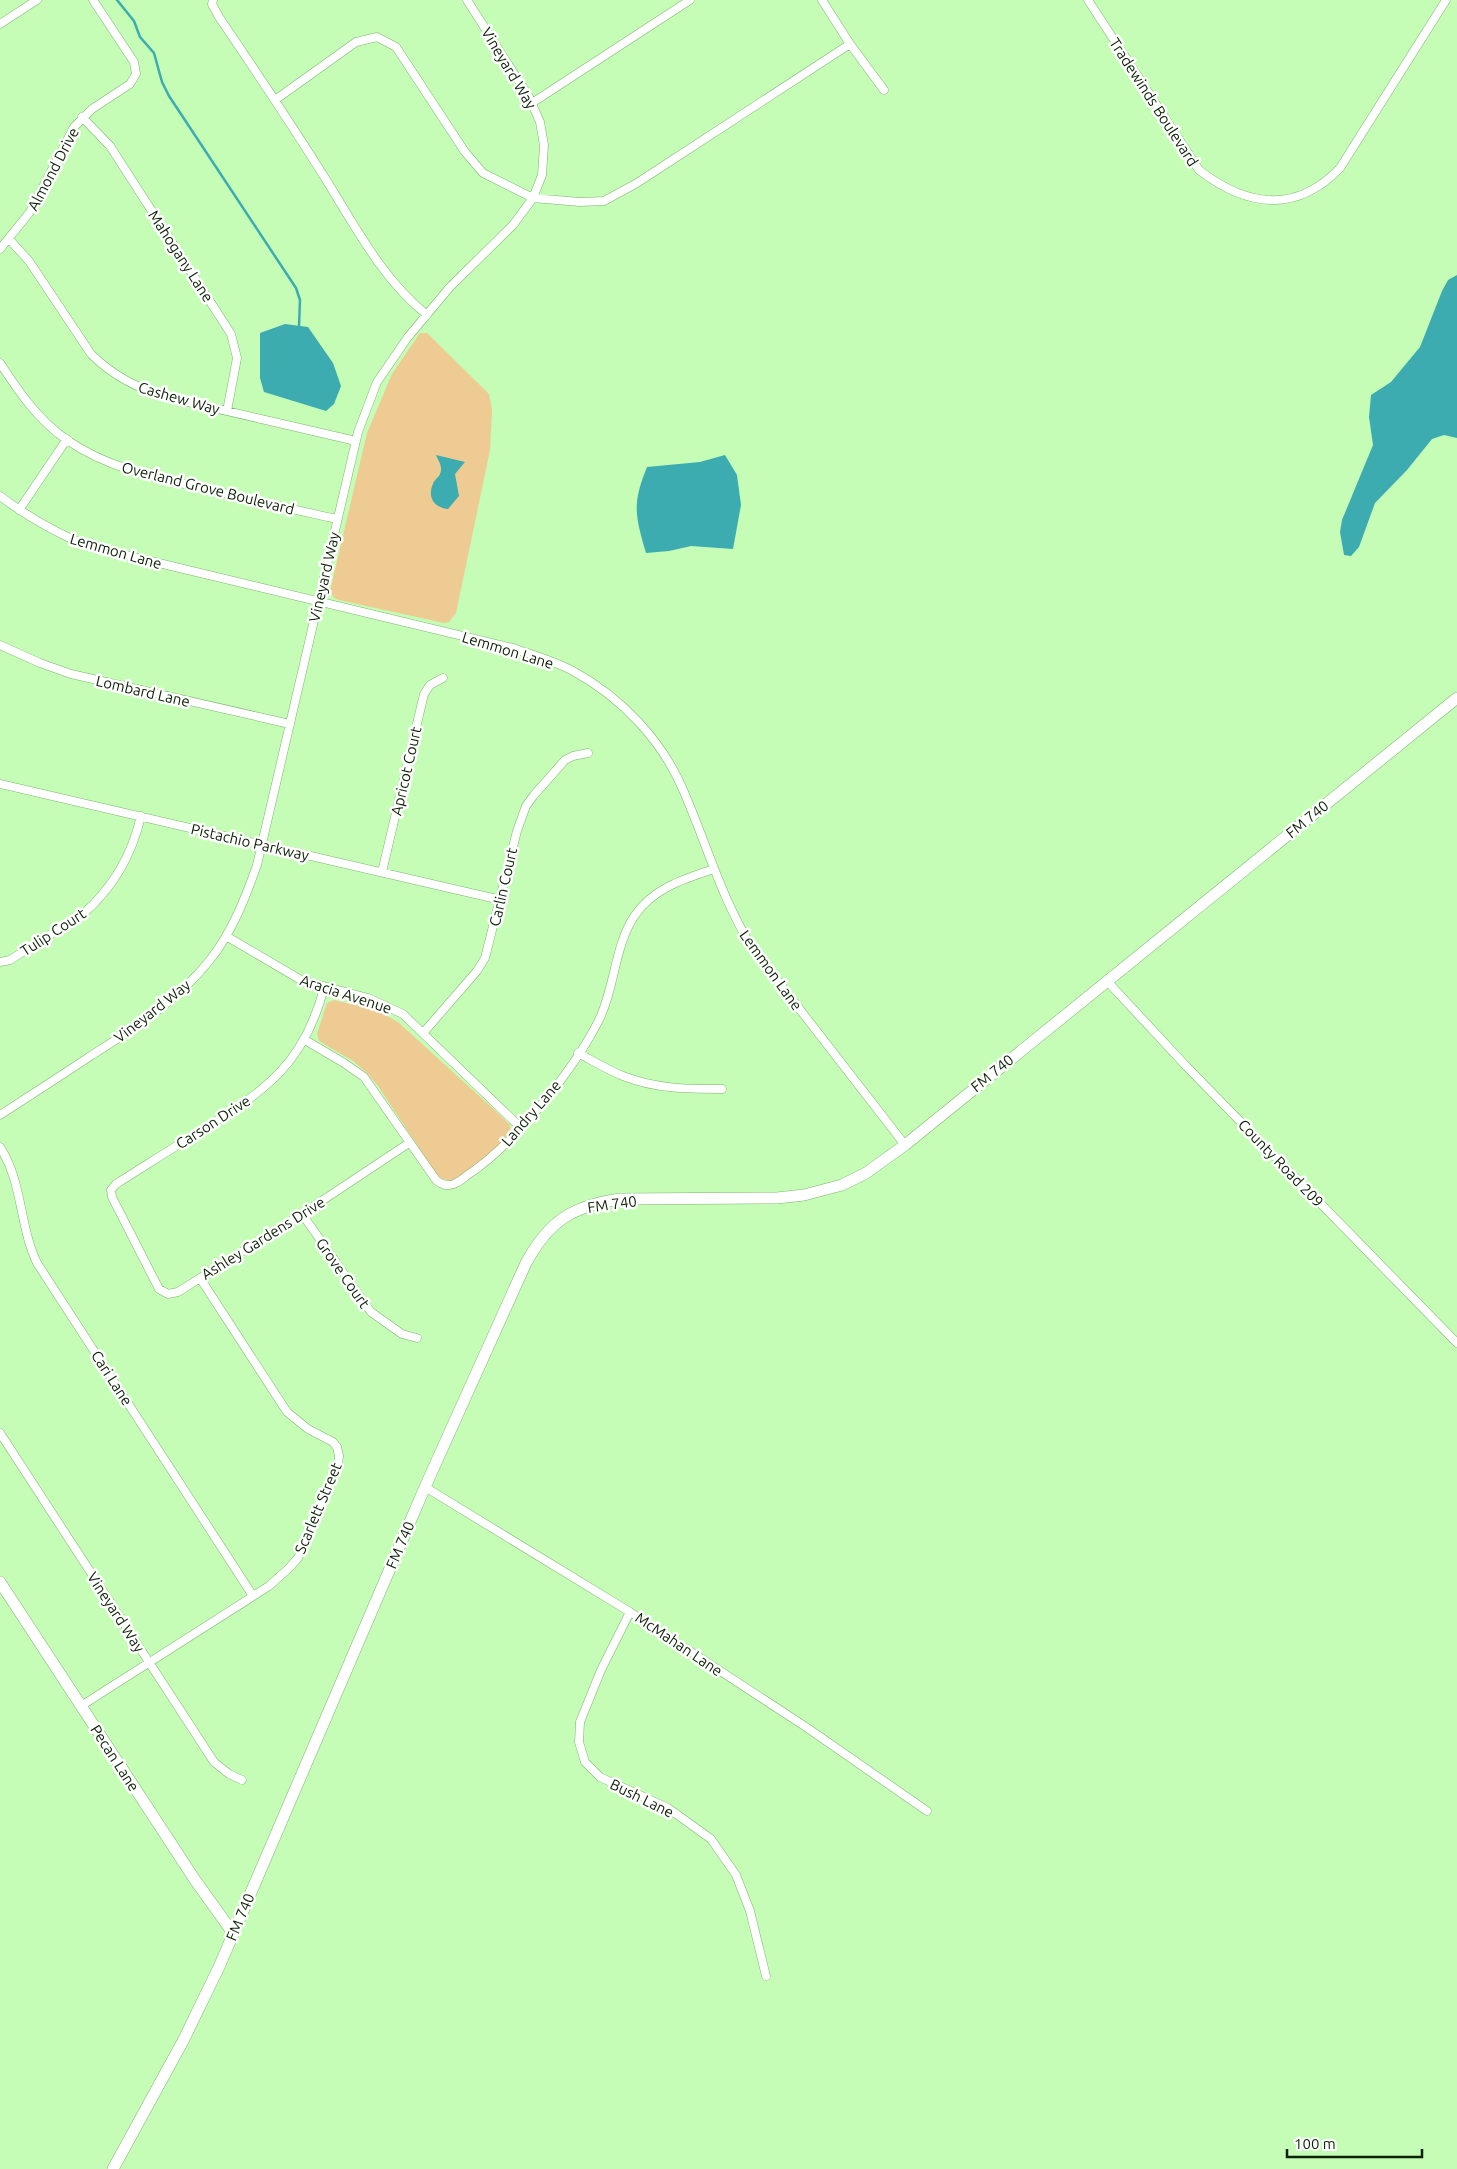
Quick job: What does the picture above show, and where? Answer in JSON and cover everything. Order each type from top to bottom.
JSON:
[{"type":"main road","name":"FM 740","points":[[113,2169],[183,2041],[233,1933],[425,1487],[534,1248],[566,1215],[579,1208],[620,1200],[777,1198],[804,1195],[842,1185],[866,1173],[905,1144],[1457,698]]},
{"type":"main road","name":"Pecan Lane","points":[[0,1582],[195,1880],[233,1933]]},
{"type":"street","points":[[0,24],[36,0]]},
{"type":"street","name":"Almond Drive","points":[[0,250],[25,220],[68,138],[82,117],[130,84],[136,74],[134,62],[93,0]]},
{"type":"street","points":[[212,0],[219,17],[276,100],[378,262],[407,299],[426,315]]},
{"type":"street","name":"Vineyard Way","points":[[0,1115],[151,1016],[194,978],[226,936],[249,889],[262,844],[356,441],[376,382],[408,337],[450,287],[513,225],[532,198],[542,174],[544,145],[540,122],[532,104],[467,0]]},
{"type":"street","points":[[532,104],[690,0]]},
{"type":"street","points":[[822,0],[850,44],[884,90]]},
{"type":"street","name":"Tradewinds Boulevard","points":[[1088,0],[1198,170],[1216,183],[1238,193],[1274,200],[1291,198],[1325,184],[1340,168],[1446,0]]},
{"type":"street","points":[[276,100],[356,42],[377,37],[396,47],[466,152],[483,173],[532,198],[580,202],[604,201],[638,183],[850,44]]},
{"type":"street","name":"Mahogany Lane","points":[[82,117],[110,146],[231,334],[237,358],[227,411]]},
{"type":"street","name":"Cashew Way","points":[[9,239],[29,261],[83,344],[101,364],[127,382],[142,389],[227,411],[356,441]]},
{"type":"street","name":"Overland Grove Boulevard","points":[[0,363],[29,405],[67,440],[96,457],[133,472],[337,520]]},
{"type":"street","points":[[19,510],[67,440]]},
{"type":"street","name":"Lemmon Lane","points":[[0,496],[59,534],[88,546],[513,648],[560,665],[603,690],[631,714],[660,749],[684,790],[738,926],[752,949],[905,1144]]},
{"type":"street","name":"Lombard Lane","points":[[0,645],[40,664],[79,676],[290,724]]},
{"type":"street","name":"Apricot Court","points":[[382,872],[424,694],[430,685],[443,678]]},
{"type":"street","name":"Carlin Court","points":[[424,1032],[481,964],[490,943],[517,831],[526,806],[565,760],[572,756],[588,753]]},
{"type":"street","name":"Pistachio Parkway","points":[[0,784],[501,900]]},
{"type":"street","name":"Tulip Court","points":[[0,962],[10,960],[84,914],[94,904],[124,865],[134,844],[141,816]]},
{"type":"street","name":"Landry Lane","points":[[305,1040],[364,1077],[436,1180],[449,1185],[454,1184],[477,1169],[520,1127],[556,1086],[598,1022],[606,1004],[621,947],[634,916],[644,904],[666,887],[677,881],[714,868]]},
{"type":"street","name":"Aracia Avenue","points":[[226,936],[289,974],[324,988],[360,996],[403,1014],[424,1032],[520,1127]]},
{"type":"street","name":"County Road 209","points":[[1107,980],[1187,1067],[1457,1342]]},
{"type":"street","name":"Carson Drive","points":[[135,1243],[112,1197],[111,1190],[113,1187],[258,1092],[282,1072],[305,1040],[316,1018],[324,988]]},
{"type":"street","points":[[578,1053],[620,1075],[644,1083],[670,1088],[722,1089]]},
{"type":"street","name":"Ashley Gardens Drive","points":[[135,1243],[159,1288],[168,1294],[178,1292],[302,1214],[409,1143]]},
{"type":"street","name":"Cari Lane","points":[[0,1147],[13,1171],[26,1234],[37,1262],[253,1596]]},
{"type":"street","name":"Grove Court","points":[[302,1214],[371,1312],[402,1334],[417,1338]]},
{"type":"street","name":"Scarlett Street","points":[[81,1706],[282,1576],[298,1558],[338,1465],[337,1447],[333,1442],[308,1429],[287,1412],[200,1278]]},
{"type":"street","name":"Vineyard Way","points":[[0,1433],[214,1762],[229,1774],[242,1780]]},
{"type":"street","name":"McMahan Lane","points":[[425,1487],[630,1612],[806,1727],[927,1811]]},
{"type":"street","name":"Bush Lane","points":[[630,1612],[601,1670],[580,1722],[579,1742],[585,1762],[600,1778],[668,1808],[711,1839],[736,1875],[750,1911],[766,1976]]},
{"type":"shaded area","points":[[420,333],[427,333],[489,394],[492,410],[490,450],[456,613],[449,622],[444,623],[339,600],[334,598],[330,591],[367,433],[392,374]]},
{"type":"shaded area","points":[[334,1000],[376,1010],[398,1022],[500,1115],[510,1125],[510,1132],[482,1159],[457,1178],[447,1180],[437,1175],[378,1086],[366,1072],[353,1061],[319,1041],[317,1034],[327,1003]]},
{"type":"water","points":[[1457,275],[1457,438],[1444,435],[1432,439],[1407,470],[1375,503],[1359,547],[1351,556],[1344,555],[1340,532],[1342,520],[1373,445],[1369,417],[1371,395],[1391,382],[1420,347],[1442,291],[1448,280]]},
{"type":"water","points":[[285,324],[308,327],[333,363],[341,386],[334,404],[326,411],[264,392],[260,378],[260,333]]},
{"type":"water","points":[[436,455],[465,462],[455,474],[459,496],[448,509],[436,504],[431,497],[431,489],[441,471]]},
{"type":"water","points":[[725,455],[737,475],[741,505],[733,549],[691,546],[669,551],[646,553],[639,529],[637,500],[647,467],[700,462]]},
{"type":"waterway","points":[[117,0],[134,21],[140,37],[154,53],[162,82],[169,96],[296,288],[300,300],[299,326]]}]
